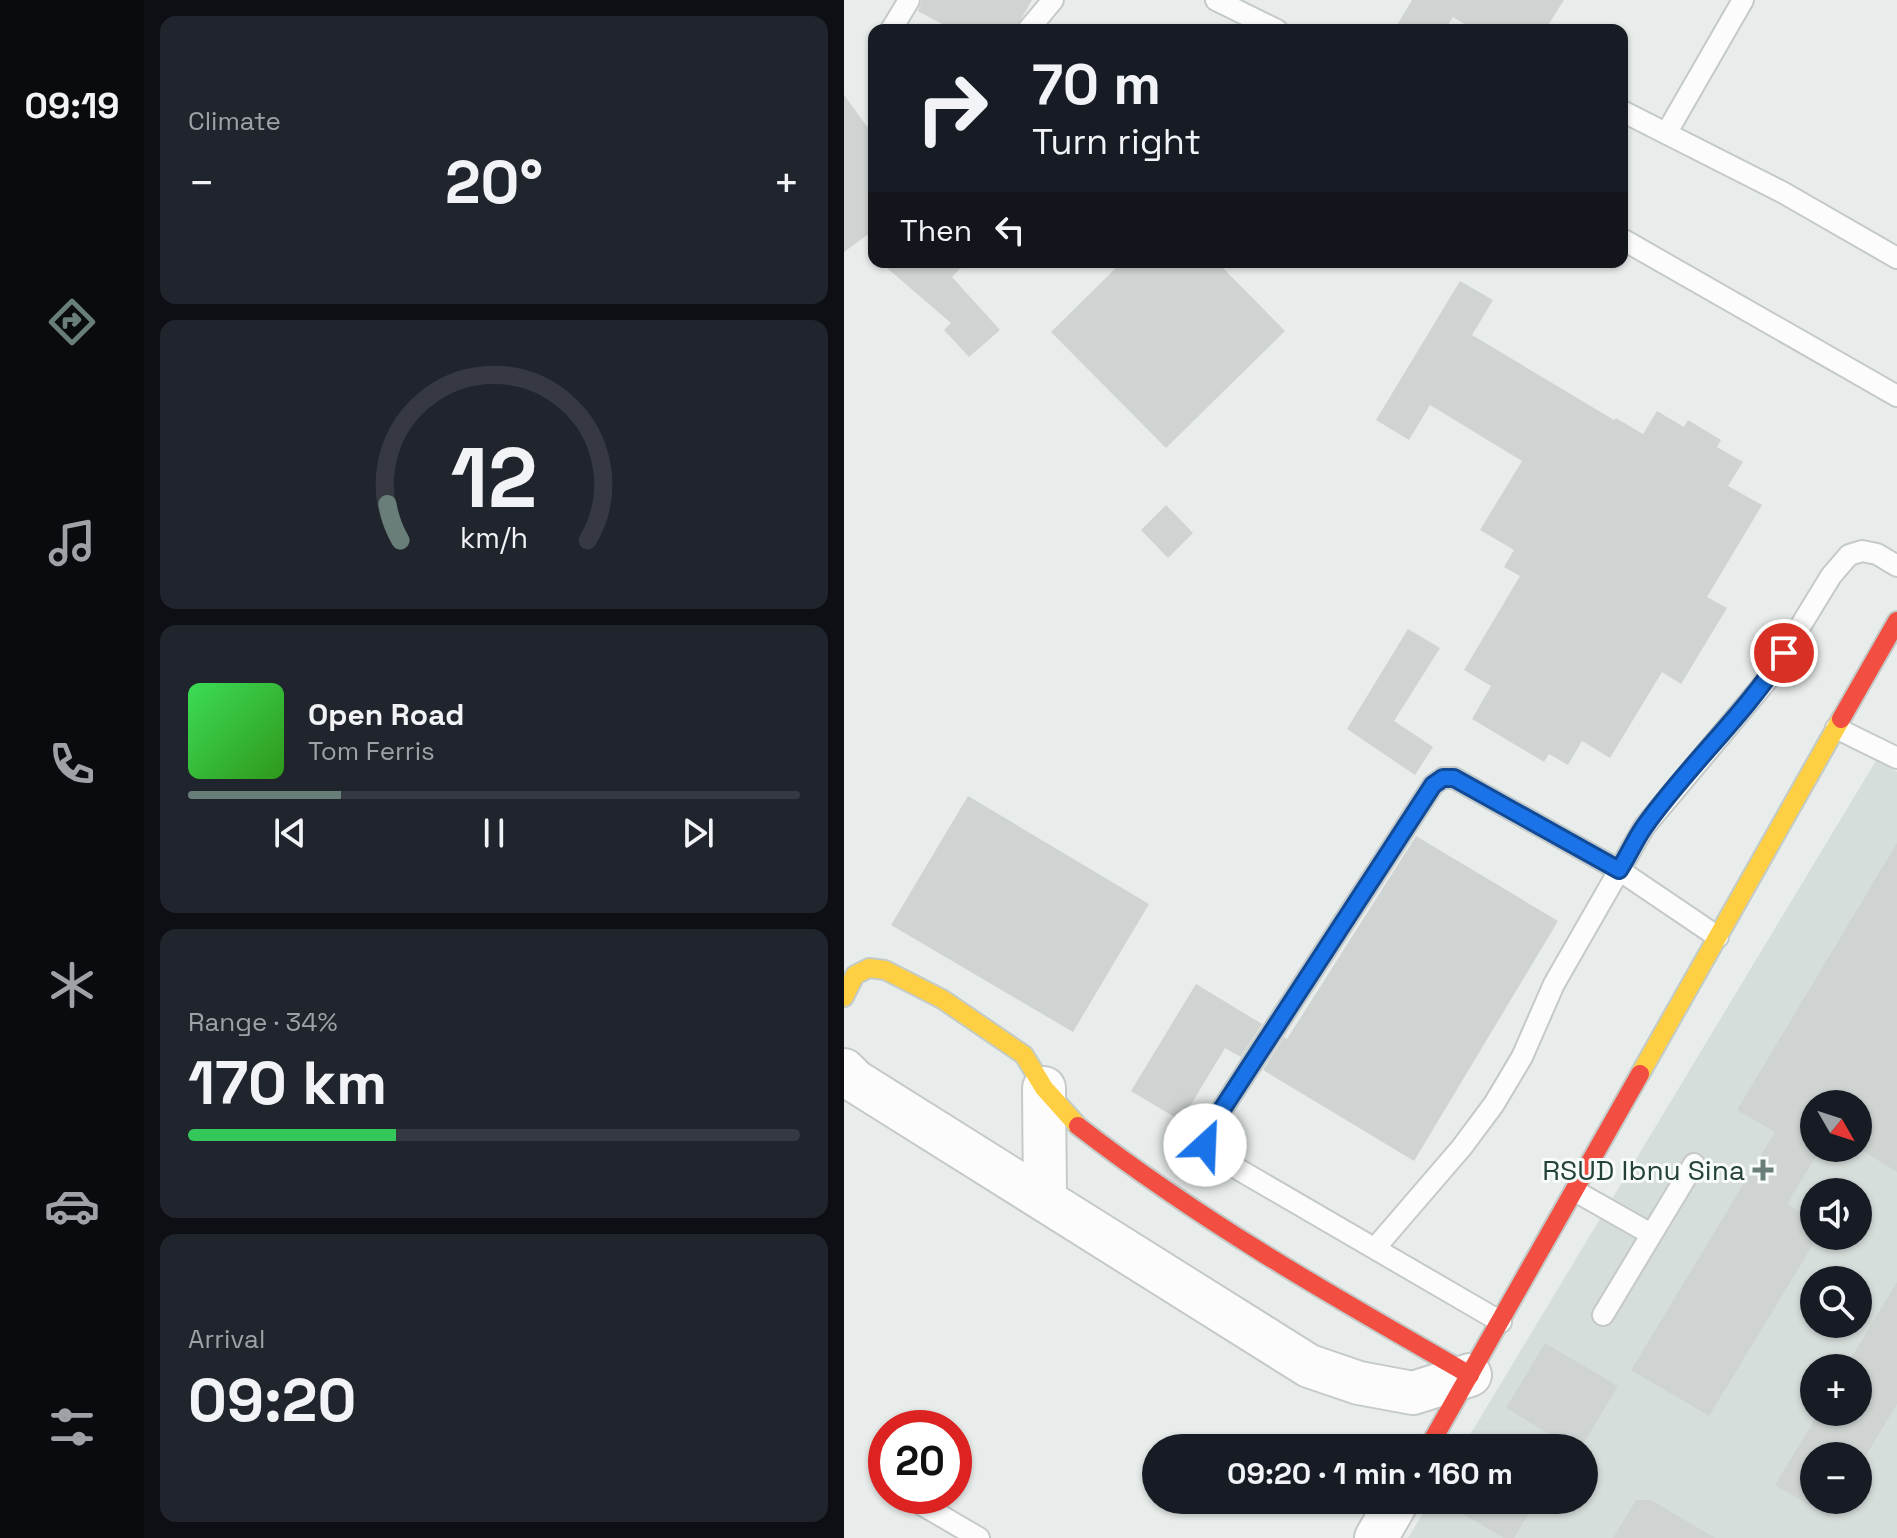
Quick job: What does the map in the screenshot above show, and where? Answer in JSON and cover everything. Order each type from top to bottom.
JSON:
[{"type":"street","points":[[1436,1434],[1897,621]]},
{"type":"street","points":[[844,997],[855,975],[869,968],[885,970],[942,999],[1024,1055],[1044,1088],[1078,1126],[1179,1201],[1312,1284],[1470,1375]]},
{"type":"street","points":[[844,1070],[855,1081],[1309,1366],[1359,1383],[1413,1393],[1470,1375]]},
{"type":"street","points":[[1044,1088],[1045,1200]]},
{"type":"street","points":[[1376,1538],[1390,1514]]},
{"type":"lane","points":[[895,24],[909,0]]},
{"type":"lane","points":[[1033,24],[1053,0]]},
{"type":"lane","points":[[1216,0],[1265,24]]},
{"type":"lane","points":[[1667,132],[1743,0]]},
{"type":"lane","points":[[1628,114],[1782,192],[1897,258]]},
{"type":"lane","points":[[1628,242],[1897,396]]},
{"type":"lane","points":[[1376,1247],[1462,1147],[1494,1104],[1522,1057],[1554,984],[1644,827],[1768,679],[1831,576],[1849,555],[1862,551],[1877,554],[1897,566]]},
{"type":"lane","points":[[1836,728],[1897,758]]},
{"type":"lane","points":[[1501,1322],[1212,1154],[1205,1145],[1204,1137],[1433,785],[1443,778],[1454,778],[1619,870],[1718,937]]},
{"type":"lane","points":[[1603,1315],[1694,1164]]},
{"type":"lane","points":[[1575,1191],[1651,1234]]},
{"type":"lane","points":[[938,1514],[979,1538]]},
{"type":"shaded area","name":"RSUD Ibnu Sina","points":[[1877,759],[1897,772],[1897,1538],[1408,1538],[1423,1514],[1598,1514],[1598,1434],[1470,1434]]},
{"type":"building","points":[[922,0],[1032,0],[1018,24],[942,24],[918,11]]},
{"type":"building","points":[[1412,0],[1564,0],[1549,24],[1464,24],[1453,17],[1449,24],[1398,24]]},
{"type":"building","points":[[844,95],[868,128],[868,234],[844,252]]},
{"type":"building","points":[[887,268],[960,268],[952,277],[1000,330],[969,357],[944,330],[951,323]]},
{"type":"building","points":[[1116,268],[1223,268],[1285,331],[1166,448],[1051,332]]},
{"type":"building","points":[[1460,281],[1493,300],[1472,335],[1614,420],[1616,418],[1643,434],[1657,411],[1684,427],[1688,420],[1721,440],[1717,447],[1743,462],[1728,486],[1762,505],[1707,597],[1727,608],[1681,684],[1662,672],[1610,758],[1582,741],[1568,765],[1549,754],[1544,762],[1472,719],[1491,686],[1464,670],[1520,576],[1504,567],[1514,550],[1480,530],[1522,461],[1430,405],[1409,440],[1376,420]]},
{"type":"building","points":[[1166,505],[1193,533],[1168,558],[1141,530]]},
{"type":"building","points":[[1408,629],[1440,648],[1394,721],[1433,747],[1415,775],[1347,729]]},
{"type":"building","points":[[968,796],[1149,904],[1073,1032],[891,925]]},
{"type":"building","points":[[1416,836],[1558,921],[1414,1161],[1263,1070],[1284,1037],[1287,1039]]},
{"type":"building","points":[[1897,843],[1897,1172],[1872,1157],[1872,1090],[1800,1090],[1800,1162],[1812,1162],[1787,1204],[1800,1212],[1800,1250],[1810,1250],[1709,1416],[1631,1370],[1775,1132],[1737,1110]]},
{"type":"building","points":[[1196,984],[1262,1024],[1241,1057],[1225,1048],[1181,1121],[1131,1091]]},
{"type":"building","points":[[1897,1282],[1897,1404],[1872,1446],[1872,1442],[1801,1442],[1811,1426],[1872,1426],[1872,1354],[1853,1354],[1863,1338],[1872,1338],[1872,1323]]},
{"type":"building","points":[[1545,1343],[1618,1386],[1589,1434],[1549,1434],[1506,1408]]},
{"type":"building","points":[[1800,1444],[1800,1500],[1775,1485]]},
{"type":"building","points":[[1636,1500],[1651,1500],[1715,1538],[1613,1538]]},
{"type":"building","points":[[1463,1514],[1529,1514],[1514,1538],[1504,1538]]},
{"type":"traffic: slow","points":[[1640,1074],[1841,719]]},
{"type":"traffic: slow","points":[[844,997],[855,975],[869,968],[885,970],[942,999],[1024,1055],[1044,1088],[1078,1126]]},
{"type":"traffic: jam","points":[[1841,719],[1897,621]]},
{"type":"traffic: jam","points":[[1436,1434],[1640,1074]]},
{"type":"traffic: jam","points":[[1078,1126],[1221,1226],[1470,1375]]},
{"type":"place","name":"RSUD Ibnu Sina","points":[[1763,1170]]},
{"type":"route","points":[[1205,1145],[1204,1137],[1433,785],[1443,778],[1454,778],[1619,870],[1644,827],[1725,733],[1768,679],[1784,653]]}]
